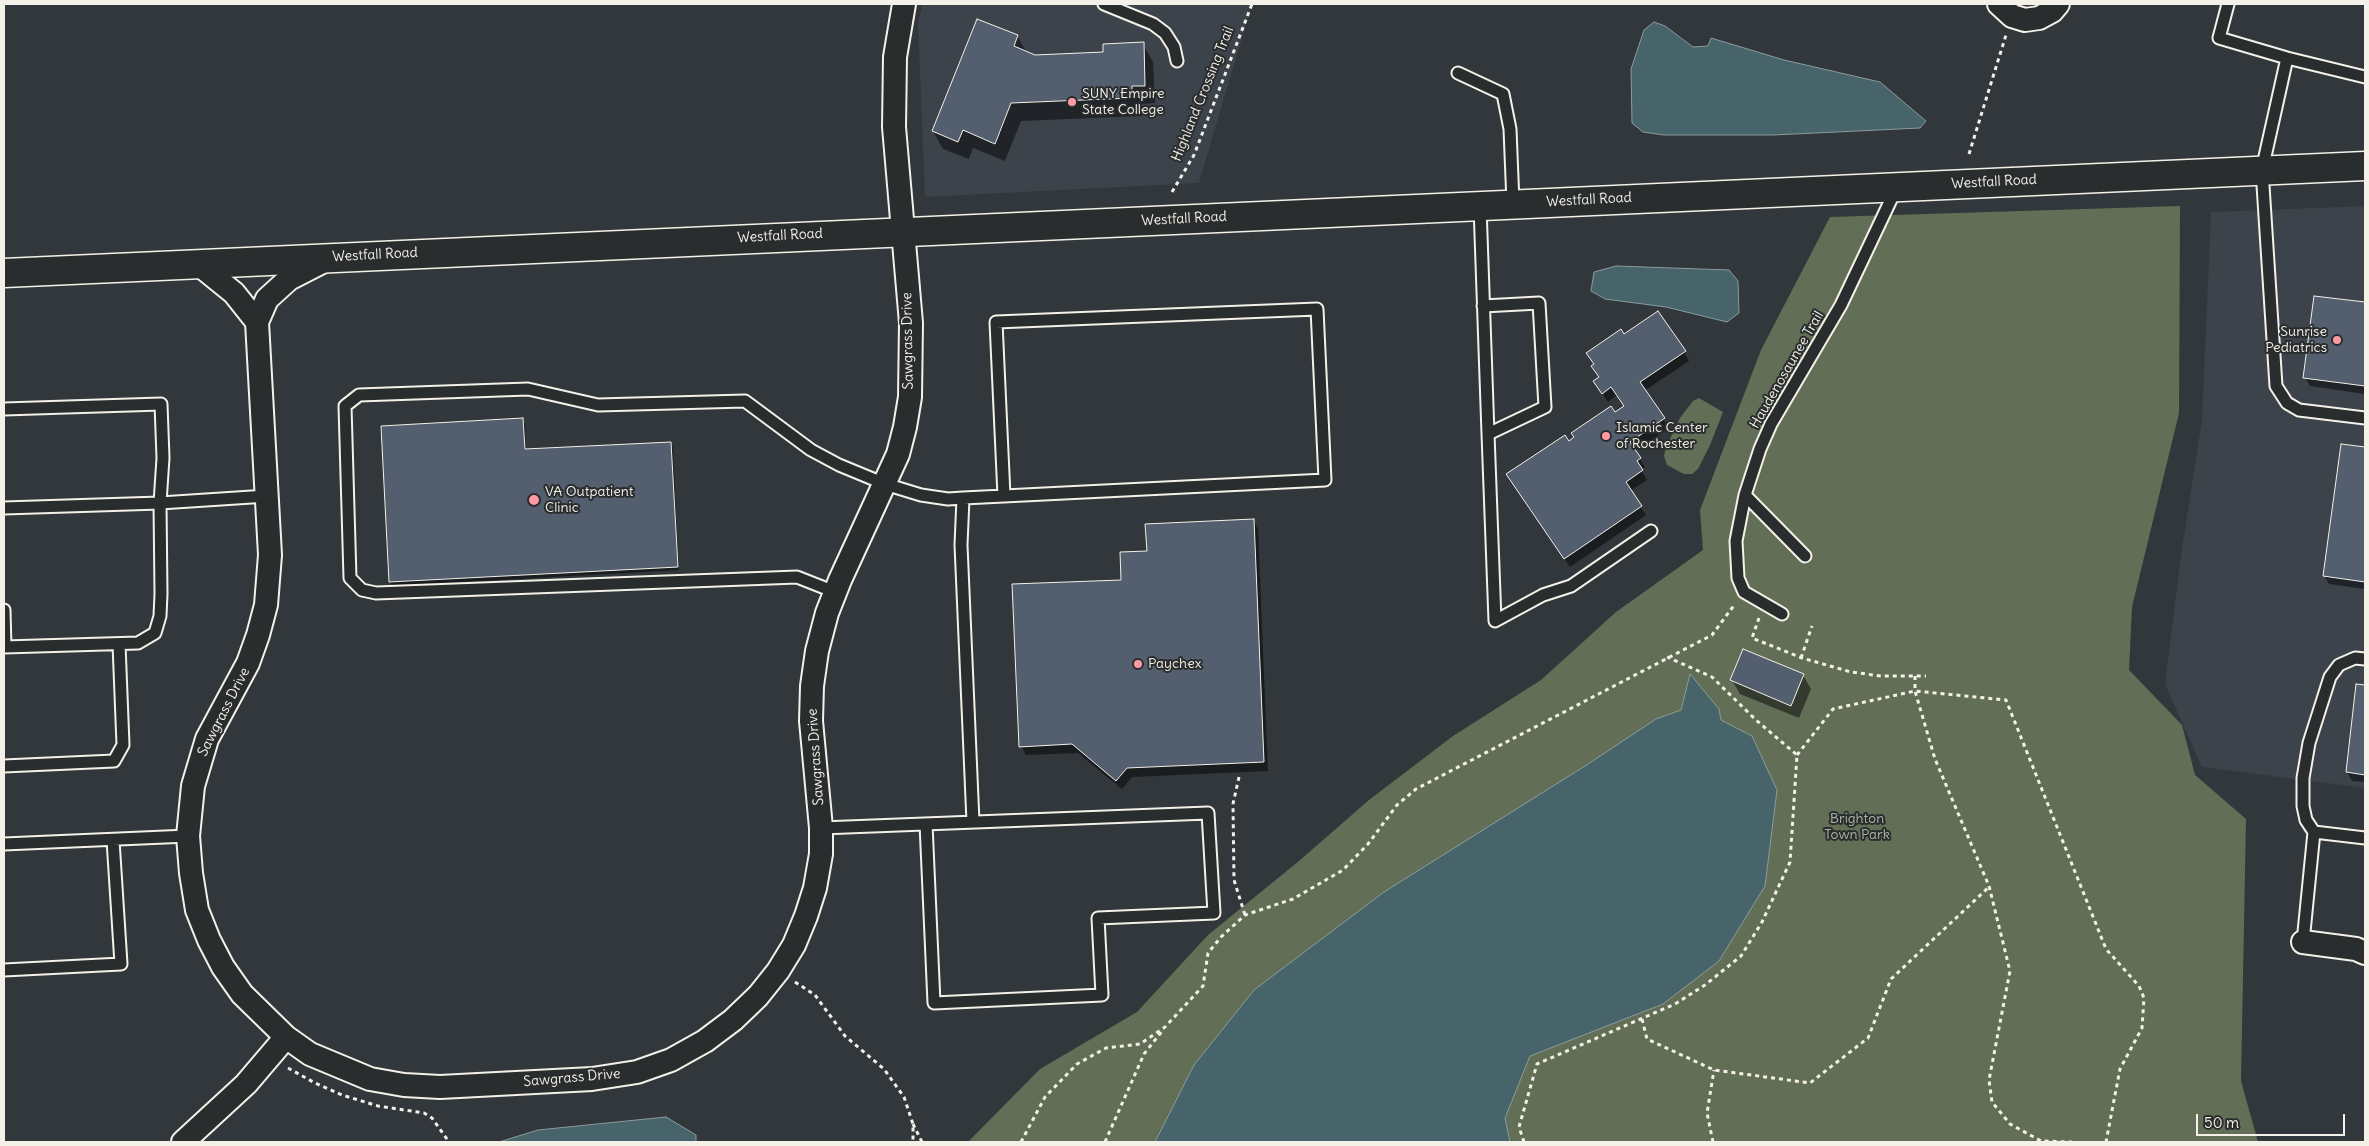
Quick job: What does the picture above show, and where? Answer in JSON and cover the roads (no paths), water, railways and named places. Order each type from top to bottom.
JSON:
[{"type":"street","name":"Sawgrass Drive","points":[[333,257],[289,279],[267,299],[258,322],[270,555],[266,605],[248,663],[207,740],[198,763],[193,786],[188,836],[191,873],[197,910],[209,940],[223,967],[242,994],[286,1037],[310,1054],[370,1079],[404,1085],[460,1086],[592,1079],[637,1072],[671,1060],[705,1041],[733,1020],[758,996],[778,971],[794,945],[815,888],[821,854],[821,828],[812,729],[812,686],[821,632],[835,592],[898,454],[906,427],[910,397],[910,323],[894,128],[895,57],[904,4]]},
{"type":"street","points":[[2005,10],[2026,20],[2040,18],[2052,12],[2058,4]]},
{"type":"street","name":"Westfall Road","points":[[4,273],[1513,203],[2365,166]]},
{"type":"street","points":[[197,263],[234,293],[258,322]]},
{"type":"street","points":[[2303,942],[2356,949],[2365,953]]},
{"type":"street","points":[[182,1142],[246,1084],[286,1037]]},
{"type":"lane","points":[[1104,4],[1123,7],[1166,33],[1174,47],[1177,61]]},
{"type":"lane","points":[[2228,4],[2219,38],[2365,78]]},
{"type":"lane","points":[[2287,58],[2262,170],[2276,386],[2287,403],[2299,410],[2365,418]]},
{"type":"lane","points":[[1458,73],[1503,94],[1510,129],[1513,203]]},
{"type":"lane","name":"Haudenosaunee Trail","points":[[1782,614],[1744,592],[1736,569],[1736,541],[1745,495],[1771,424],[1841,306],[1897,186]]},
{"type":"lane","points":[[1480,205],[1495,622],[1543,595],[1571,586],[1652,530]]},
{"type":"lane","points":[[1484,306],[1540,304],[1545,407],[1488,434]]},
{"type":"lane","points":[[835,592],[797,577],[376,594],[362,590],[350,578],[345,406],[359,395],[528,390],[598,405],[745,401],[811,450],[839,465],[885,484],[921,495],[948,498],[963,498],[1004,496],[1325,480],[1317,309],[996,322],[1004,496]]},
{"type":"lane","points":[[4,409],[161,404],[163,458],[160,503],[160,616],[155,633],[138,643],[4,647],[4,610]]},
{"type":"lane","points":[[1745,495],[1805,556]]},
{"type":"lane","points":[[4,508],[160,503],[267,496]]},
{"type":"lane","points":[[963,498],[961,545],[973,822]]},
{"type":"lane","points":[[4,766],[114,761],[123,745],[119,644]]},
{"type":"lane","points":[[2303,942],[2314,832],[2306,820],[2303,806],[2303,778],[2309,743],[2314,722],[2330,677],[2339,665],[2354,658],[2365,659]]},
{"type":"lane","points":[[821,828],[1208,813],[1214,913],[1098,918],[1102,995],[934,1003],[926,824]]},
{"type":"lane","points":[[2314,832],[2365,838]]},
{"type":"lane","points":[[4,844],[188,836]]},
{"type":"lane","points":[[4,970],[121,964],[113,840]]},
{"type":"water","points":[[1654,22],[1665,26],[1693,47],[1708,46],[1711,38],[1784,60],[1880,82],[1926,121],[1920,128],[1773,135],[1664,135],[1643,132],[1632,123],[1631,69],[1644,30]]},
{"type":"water","points":[[1616,266],[1729,270],[1738,281],[1739,313],[1727,322],[1666,307],[1605,299],[1591,291],[1594,272]]},
{"type":"water","points":[[1690,674],[1719,709],[1721,720],[1752,736],[1777,790],[1765,886],[1719,961],[1663,1004],[1530,1056],[1505,1118],[1510,1142],[1155,1142],[1194,1065],[1254,990],[1384,892],[1585,766],[1656,719],[1681,710]]},
{"type":"water","points":[[666,1117],[696,1135],[696,1142],[499,1142],[538,1130]]},
{"type":"place","name":"SUNY Empire State College","points":[[1072,102]]},
{"type":"place","name":"Sunrise Pediatrics","points":[[2337,340]]},
{"type":"place","name":"Islamic Center of Rochester","points":[[1606,436]]},
{"type":"place","name":"VA Outpatient Clinic","points":[[534,500]]},
{"type":"place","name":"Paychex","points":[[1138,664]]},
{"type":"park label","name":"Brighton Town Park","points":[[1857,828]]}]
